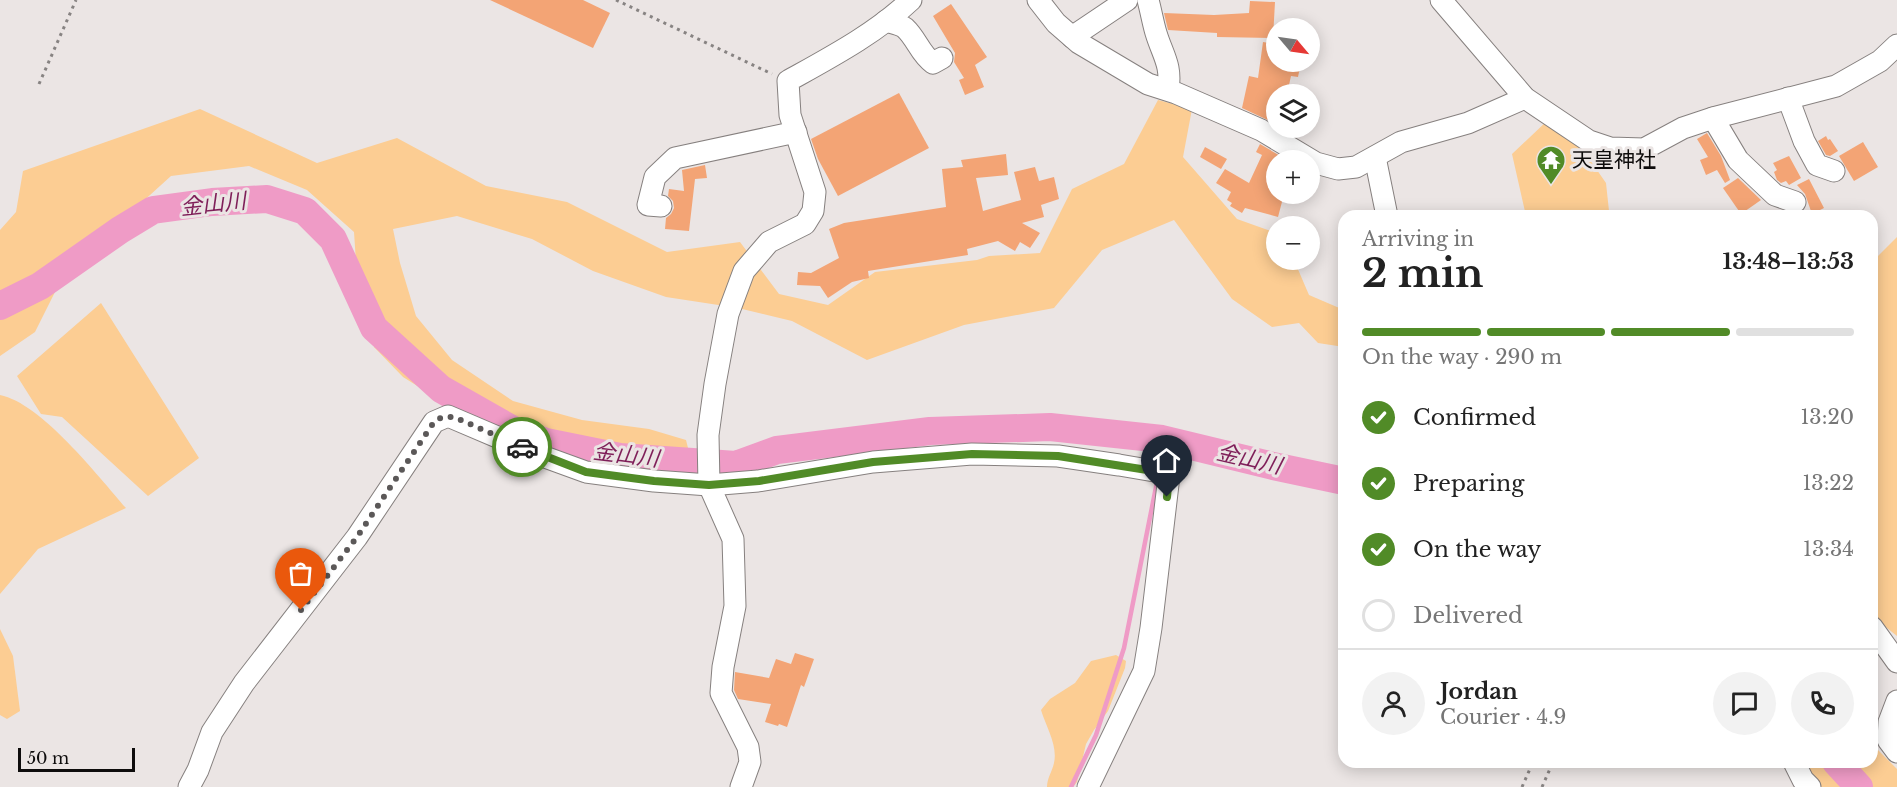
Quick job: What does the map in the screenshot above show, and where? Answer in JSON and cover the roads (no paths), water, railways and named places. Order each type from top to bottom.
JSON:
[{"type":"street","points":[[741,787],[750,762],[748,747],[721,693],[723,667],[735,606],[733,539],[709,481],[708,435],[728,314],[744,271],[769,242],[805,224],[813,211],[814,192],[790,115],[788,81],[847,48],[911,0]]},
{"type":"street","points":[[1038,0],[1056,23],[1072,37],[1148,84],[1168,90],[1261,130],[1316,163],[1338,169],[1356,167],[1401,142],[1468,123],[1525,98]]},
{"type":"street","points":[[1072,37],[1127,0]]},
{"type":"street","points":[[1148,0],[1170,76],[1168,90]]},
{"type":"street","points":[[1441,0],[1525,98],[1589,141],[1610,148],[1644,148],[1683,128],[1713,118],[1836,86],[1893,57]]},
{"type":"street","points":[[886,21],[904,26],[925,57],[933,63],[942,58]]},
{"type":"street","points":[[1788,98],[1804,141],[1817,165],[1834,171]]},
{"type":"street","points":[[1713,118],[1738,160],[1775,195],[1795,202]]},
{"type":"street","points":[[661,206],[648,205],[655,177],[675,158],[796,132]]},
{"type":"street","points":[[1375,157],[1386,210]]},
{"type":"street","points":[[189,787],[212,732],[244,683],[357,537],[434,422],[442,417],[454,417],[542,456],[586,472],[654,481],[759,481],[873,462],[972,454],[1058,456],[1160,472],[1169,476],[1144,671],[1088,787]]},
{"type":"street","points":[[1878,635],[1897,662]]},
{"type":"street","points":[[1897,701],[1889,722],[1888,740],[1897,752]]},
{"type":"street","points":[[1797,768],[1803,780],[1810,787]]},
{"type":"waterway","name":"金山川","points":[[0,306],[40,286],[120,230],[153,210],[212,202],[267,199],[305,211],[333,239],[374,328],[441,389],[515,431],[546,442],[620,457],[736,465],[777,450],[930,431],[1050,427],[1162,439],[1338,480]]},
{"type":"waterway","points":[[1160,461],[1162,439]]},
{"type":"waterway","points":[[1071,787],[1096,735],[1124,648],[1157,482]]},
{"type":"waterway","name":"金山川","points":[[1842,768],[1859,787]]},
{"type":"place","name":"天皇神社","points":[[1551,186]]}]
